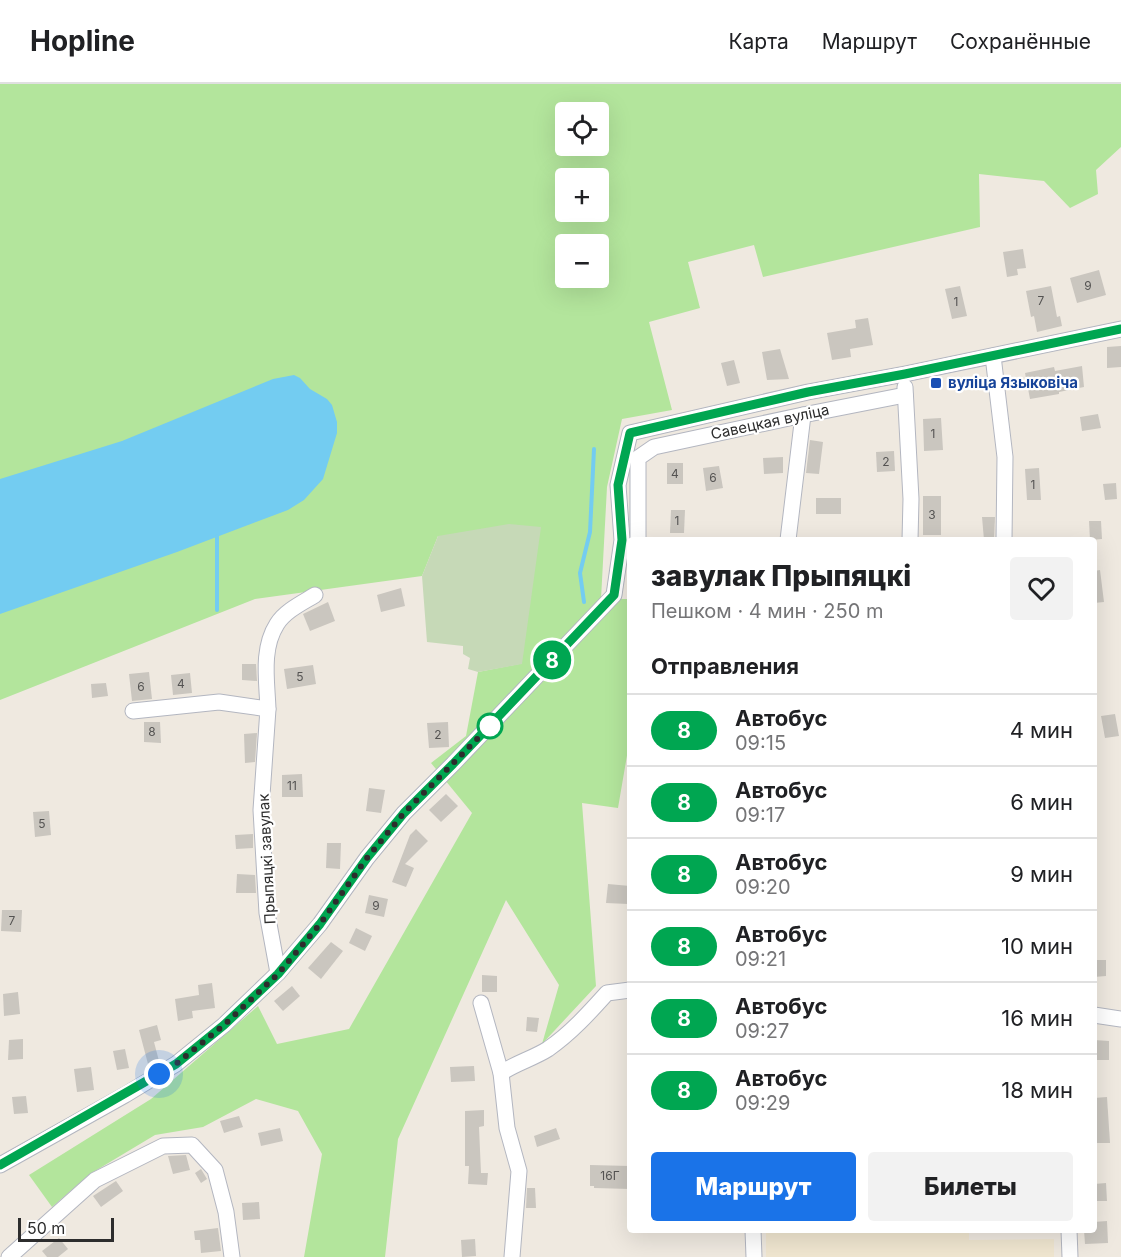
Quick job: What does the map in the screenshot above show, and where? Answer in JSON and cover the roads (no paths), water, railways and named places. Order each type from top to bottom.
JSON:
[{"type":"street","name":"Савецкая вуліца","points":[[278,974],[320,924],[367,858],[404,813],[614,595],[622,540],[618,485],[630,433],[808,392],[1121,329]]},
{"type":"street","points":[[993,356],[1005,457],[1004,537]]},
{"type":"street","points":[[905,374],[911,499],[910,537]]},
{"type":"street","name":"Савецкая вуліца","points":[[638,537],[638,458],[654,447],[905,395]]},
{"type":"street","points":[[788,537],[803,415]]},
{"type":"street","name":"Прыпяцкі завулак","points":[[278,974],[267,913],[261,810],[268,709],[267,652],[277,624],[288,613],[315,595]]},
{"type":"street","points":[[133,711],[219,702],[268,709]]},
{"type":"street","points":[[0,1165],[176,1064],[224,1025],[278,974]]},
{"type":"street","points":[[501,1073],[554,1044],[575,1028],[607,993],[627,990]]},
{"type":"street","points":[[481,1003],[501,1073],[507,1128],[519,1171],[512,1257]]},
{"type":"street","points":[[1097,1015],[1121,1019]]},
{"type":"street","points":[[9,1257],[95,1180],[163,1146],[192,1145],[215,1170],[226,1212],[232,1257]]},
{"type":"street","points":[[753,1233],[754,1257]]},
{"type":"street","points":[[1069,1233],[1070,1257]]},
{"type":"water","points":[[294,375],[310,389],[327,399],[332,405],[337,422],[337,433],[323,479],[304,500],[288,510],[177,552],[0,614],[0,479],[122,441],[273,379]]},
{"type":"waterway","points":[[584,602],[580,573],[590,532],[594,449]]},
{"type":"waterway","points":[[217,536],[217,610]]},
{"type":"place","name":"вуліца Языковіча","points":[[936,383]]}]
